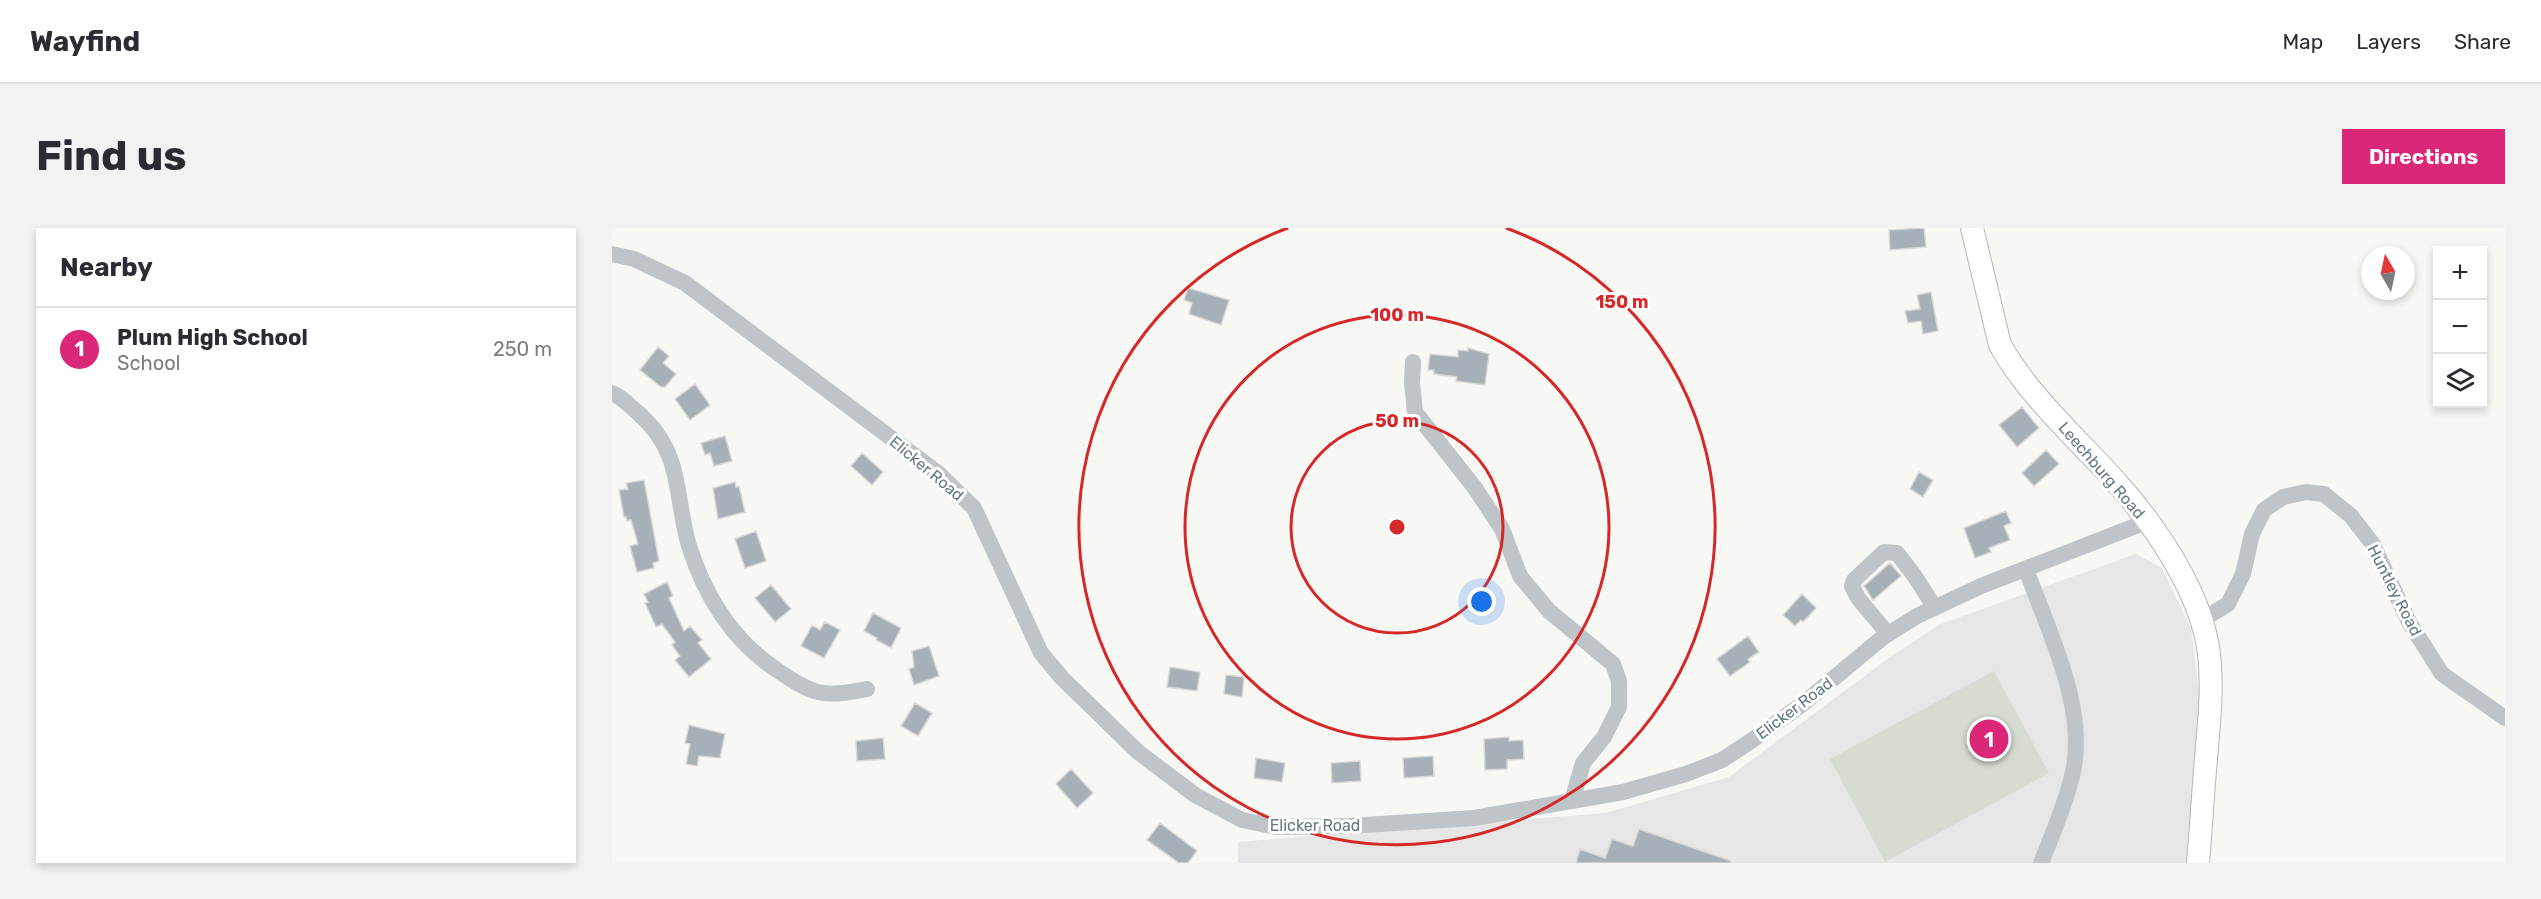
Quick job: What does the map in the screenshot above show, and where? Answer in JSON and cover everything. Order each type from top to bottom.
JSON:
[{"type":"main road","name":"Leechburg Road","points":[[1972,228],[2000,345],[2008,359],[2032,390],[2119,485],[2175,561],[2202,620],[2209,652],[2212,694],[2198,863]]},
{"type":"street","name":"Elicker Road","points":[[612,254],[634,259],[685,284],[946,481],[974,508],[1041,653],[1062,678],[1138,753],[1195,795],[1242,820],[1276,827],[1350,826],[1474,818],[1623,792],[1686,774],[1722,760],[1804,704],[1888,634],[1935,608],[2146,522]]},
{"type":"street","points":[[1413,362],[1412,383],[1415,412],[1475,488],[1502,529],[1520,576],[1549,611],[1612,664],[1619,681],[1619,707],[1604,737],[1583,762],[1572,801]]},
{"type":"street","points":[[612,393],[646,419],[666,448],[674,466],[688,544],[710,596],[725,622],[759,658],[789,678],[820,694],[841,694],[867,688]]},
{"type":"street","name":"Huntley Road","points":[[2202,620],[2228,604],[2243,574],[2252,534],[2264,510],[2283,497],[2306,492],[2324,494],[2351,516],[2372,543],[2409,622],[2442,674],[2505,718]]},
{"type":"street","points":[[1888,634],[1857,598],[1852,586],[1854,580],[1884,552],[1897,553],[1914,574],[1935,608]]},
{"type":"street","points":[[2026,569],[2068,687],[2076,721],[2077,748],[2072,776],[2041,863]]},
{"type":"shaded area","points":[[2136,554],[2162,568],[2191,629],[2200,700],[2189,863],[1238,863],[1238,842],[1606,813],[1729,777],[1893,655],[1941,624]]},
{"type":"shaded area","points":[[1994,671],[2049,773],[1885,862],[1830,759]]},
{"type":"building","points":[[1924,228],[1926,247],[1890,250],[1889,230]]},
{"type":"building","points":[[1188,288],[1229,300],[1221,325],[1189,314],[1192,303],[1184,300]]},
{"type":"building","points":[[1931,292],[1938,331],[1923,334],[1921,321],[1908,323],[1905,311],[1920,309],[1917,295]]},
{"type":"building","points":[[658,347],[669,356],[663,363],[676,374],[665,387],[661,387],[640,370]]},
{"type":"building","points":[[1468,348],[1489,354],[1485,385],[1456,381],[1457,377],[1434,374],[1434,370],[1428,370],[1430,354],[1458,357],[1458,350],[1468,351]]},
{"type":"building","points":[[695,384],[710,405],[690,420],[675,399]]},
{"type":"building","points":[[2022,407],[2039,428],[2017,447],[1999,425]]},
{"type":"building","points":[[725,436],[732,461],[714,466],[710,453],[705,455],[701,443]]},
{"type":"building","points":[[2046,450],[2059,464],[2034,486],[2022,473]]},
{"type":"building","points":[[862,453],[883,472],[872,485],[851,466]]},
{"type":"building","points":[[1919,472],[1933,480],[1923,497],[1910,489]]},
{"type":"building","points":[[644,480],[659,561],[653,563],[654,568],[637,572],[630,546],[638,544],[631,520],[627,521],[624,517],[619,490],[628,489],[626,483]]},
{"type":"building","points":[[735,482],[736,487],[739,486],[745,512],[718,519],[713,488]]},
{"type":"building","points":[[2006,511],[2011,523],[2004,526],[2010,540],[1989,548],[1991,552],[1975,558],[1964,528]]},
{"type":"building","points":[[756,531],[766,561],[745,568],[735,539]]},
{"type":"building","points":[[1890,563],[1901,576],[1873,600],[1864,586]]},
{"type":"building","points":[[667,582],[673,596],[669,598],[684,631],[690,626],[702,640],[698,643],[711,659],[689,677],[675,660],[680,656],[672,645],[675,642],[662,624],[656,627],[645,603],[648,602],[644,594]]},
{"type":"building","points":[[771,585],[791,609],[775,622],[755,598]]},
{"type":"building","points":[[1802,594],[1816,608],[1803,622],[1801,620],[1795,626],[1783,615]]},
{"type":"building","points":[[873,613],[901,628],[891,648],[864,631]]},
{"type":"building","points":[[825,622],[840,630],[824,658],[801,646],[812,625],[820,630]]},
{"type":"building","points":[[1748,636],[1759,652],[1748,659],[1750,662],[1730,676],[1717,659]]},
{"type":"building","points":[[929,646],[939,676],[914,685],[909,669],[914,667],[912,651]]},
{"type":"building","points":[[1170,667],[1200,672],[1197,691],[1167,687]]},
{"type":"building","points":[[1226,675],[1244,677],[1242,697],[1224,694]]},
{"type":"building","points":[[915,703],[932,713],[918,736],[901,726]]},
{"type":"building","points":[[689,725],[725,734],[720,758],[699,756],[697,766],[686,764],[690,744],[685,743]]},
{"type":"building","points":[[1509,737],[1509,741],[1523,740],[1524,759],[1507,760],[1507,769],[1485,770],[1484,739]]},
{"type":"building","points":[[883,738],[885,759],[857,761],[856,741]]},
{"type":"building","points":[[1433,756],[1434,776],[1404,778],[1403,758]]},
{"type":"building","points":[[1256,758],[1285,763],[1282,782],[1254,778]]},
{"type":"building","points":[[1360,761],[1361,781],[1332,783],[1331,763]]},
{"type":"building","points":[[1071,769],[1093,793],[1077,808],[1056,784]]},
{"type":"building","points":[[1160,823],[1197,851],[1188,863],[1179,863],[1147,840]]},
{"type":"building","points":[[1639,829],[1731,861],[1730,863],[1576,863],[1580,849],[1605,858],[1612,839],[1633,846]]},
{"type":"place","name":"Plum High School","points":[[1989,739]]}]
